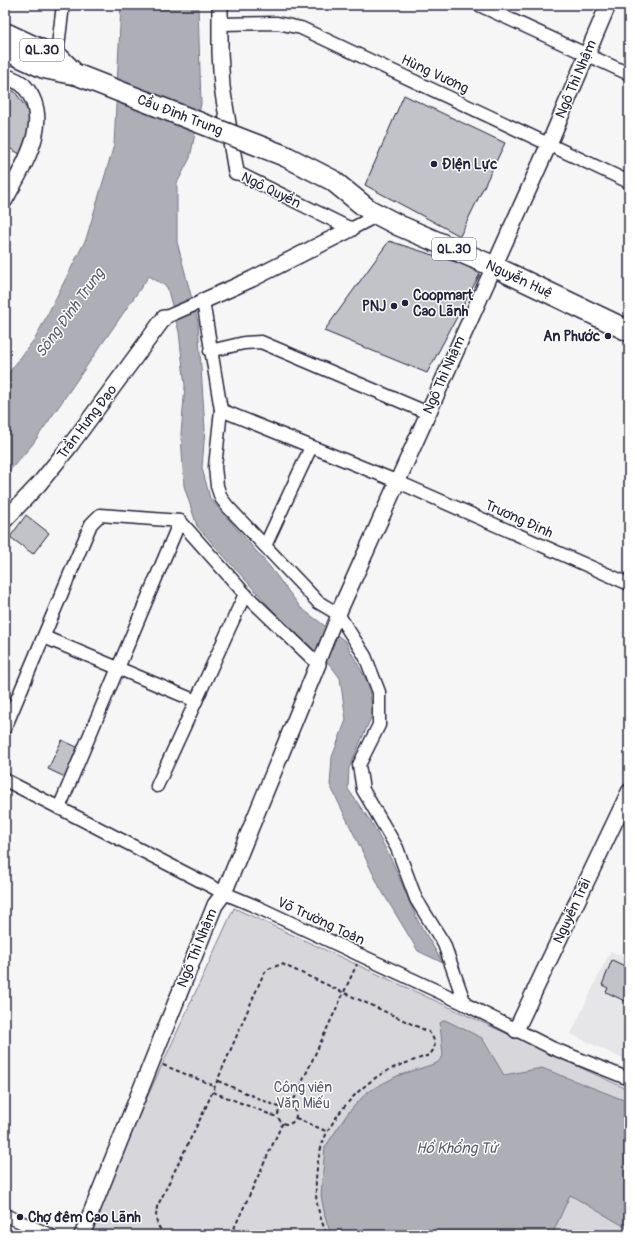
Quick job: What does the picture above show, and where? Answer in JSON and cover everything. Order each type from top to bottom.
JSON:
[{"type":"highway","name":"QL.30","points":[[5,33],[59,58],[75,74]]},
{"type":"highway","name":"QL.30","points":[[5,50],[44,68],[75,74]]},
{"type":"highway","name":"Cầu Đình Trung","points":[[75,74],[285,156]]},
{"type":"highway","name":"Nguyễn Huệ","points":[[285,156],[332,180],[369,210],[378,215],[492,266],[629,331]]},
{"type":"street","points":[[59,58],[58,46],[63,5]]},
{"type":"street","name":"Ngô Quyền","points":[[220,5],[222,87],[236,172],[351,229]]},
{"type":"street","points":[[479,5],[629,74]]},
{"type":"street","name":"Ngô Thì Nhậm","points":[[338,614],[492,266],[549,144],[608,5]]},
{"type":"street","name":"Hùng Vương","points":[[221,24],[277,23],[301,28],[629,182]]},
{"type":"street","points":[[5,76],[24,85],[36,106],[37,130],[25,162],[5,200]]},
{"type":"street","points":[[164,318],[204,301],[378,215]]},
{"type":"street","points":[[204,301],[210,351],[221,410],[215,467],[217,486],[228,507],[318,602],[338,614],[365,656],[378,692],[379,725],[359,765],[363,790],[397,848],[416,899],[444,944],[465,1004]]},
{"type":"street","name":"Trần Hưng Đạo","points":[[5,520],[39,484],[69,447],[164,318]]},
{"type":"street","points":[[210,351],[244,343],[261,342],[428,413]]},
{"type":"street","name":"Trương Định","points":[[221,410],[396,482],[629,584]]},
{"type":"street","points":[[265,546],[311,447]]},
{"type":"street","points":[[5,728],[91,524],[100,515],[180,521],[245,594],[318,664],[338,614]]},
{"type":"street","points":[[59,808],[119,669],[180,521]]},
{"type":"street","points":[[157,786],[245,594]]},
{"type":"street","points":[[44,637],[196,701]]},
{"type":"street","name":"Ngô Thì Nhậm","points":[[82,1235],[215,905],[224,893],[318,664]]},
{"type":"street","name":"Võ Trường Toản","points":[[5,780],[224,893],[256,906],[465,1004],[552,1048],[629,1079]]},
{"type":"street","name":"Nguyễn Trãi","points":[[516,1030],[629,792]]},
{"type":"street","points":[[5,1215],[50,1235]]},
{"type":"path","points":[[291,1106],[361,956]]},
{"type":"path","points":[[165,1235],[157,1226],[157,1207],[213,1092],[263,975],[274,965],[282,964],[429,1032],[435,1043],[434,1051],[429,1055],[388,1071],[364,1087],[346,1105],[324,1139],[320,1156],[316,1194],[327,1235]]},
{"type":"path","points":[[152,1060],[215,1086]]},
{"type":"path","points":[[218,1080],[282,1108],[291,1106]]},
{"type":"path","points":[[213,1092],[274,1116],[278,1116],[283,1122],[289,1123],[296,1118]]},
{"type":"path","points":[[291,1106],[295,1110],[296,1118]]},
{"type":"path","points":[[278,1116],[282,1108]]},
{"type":"path","points":[[296,1118],[328,1132]]},
{"type":"path","points":[[231,1235],[283,1122]]},
{"type":"shaded area","points":[[610,951],[629,960],[629,1062],[571,1034]]},
{"type":"green space","name":"Công viên Văn Miếu","points":[[234,908],[629,1090],[629,1235],[90,1235],[85,1233]]},
{"type":"water","name":"Sông Đình Trung","points":[[121,5],[198,5],[201,104],[190,158],[177,183],[177,242],[198,322],[205,429],[202,468],[210,498],[270,567],[301,608],[345,641],[368,683],[373,713],[349,768],[348,789],[373,825],[392,861],[418,921],[443,963],[418,951],[380,888],[330,785],[332,757],[346,720],[340,678],[331,666],[284,623],[197,526],[184,486],[181,434],[185,386],[179,332],[167,287],[149,276],[32,445],[5,476],[5,378],[36,337],[86,239],[114,145]]},
{"type":"water","name":"Hồ Khổng Tử","points":[[445,1020],[482,1038],[504,1075],[542,1068],[629,1102],[629,1229],[570,1195],[552,1235],[331,1235],[325,1216],[321,1195],[325,1147],[348,1113],[367,1092],[397,1076],[437,1063],[443,1056],[440,1023]]},
{"type":"building","points":[[5,87],[15,92],[27,109],[32,132],[24,156],[5,146]]},
{"type":"building","name":"ĐIện Lực","points":[[404,95],[505,143],[460,236],[365,185]]},
{"type":"building","name":"Coopmart Cao Lãnh","points":[[389,241],[465,265],[480,274],[427,373],[324,331]]},
{"type":"building","points":[[26,515],[49,533],[33,554],[10,537]]},
{"type":"building","points":[[62,740],[81,749],[67,778],[48,769]]},
{"type":"building","points":[[612,960],[629,968],[629,1003],[606,992],[608,988],[602,985]]},
{"type":"place","name":"ĐIện Lực","points":[[434,164]]},
{"type":"place","name":"Coopmart Cao Lãnh","points":[[405,303]]},
{"type":"place","name":"PNJ","points":[[394,306]]},
{"type":"place","name":"An Phước","points":[[608,336]]},
{"type":"place","name":"Chợ đêm Cao Lãnh","points":[[20,1217]]}]
